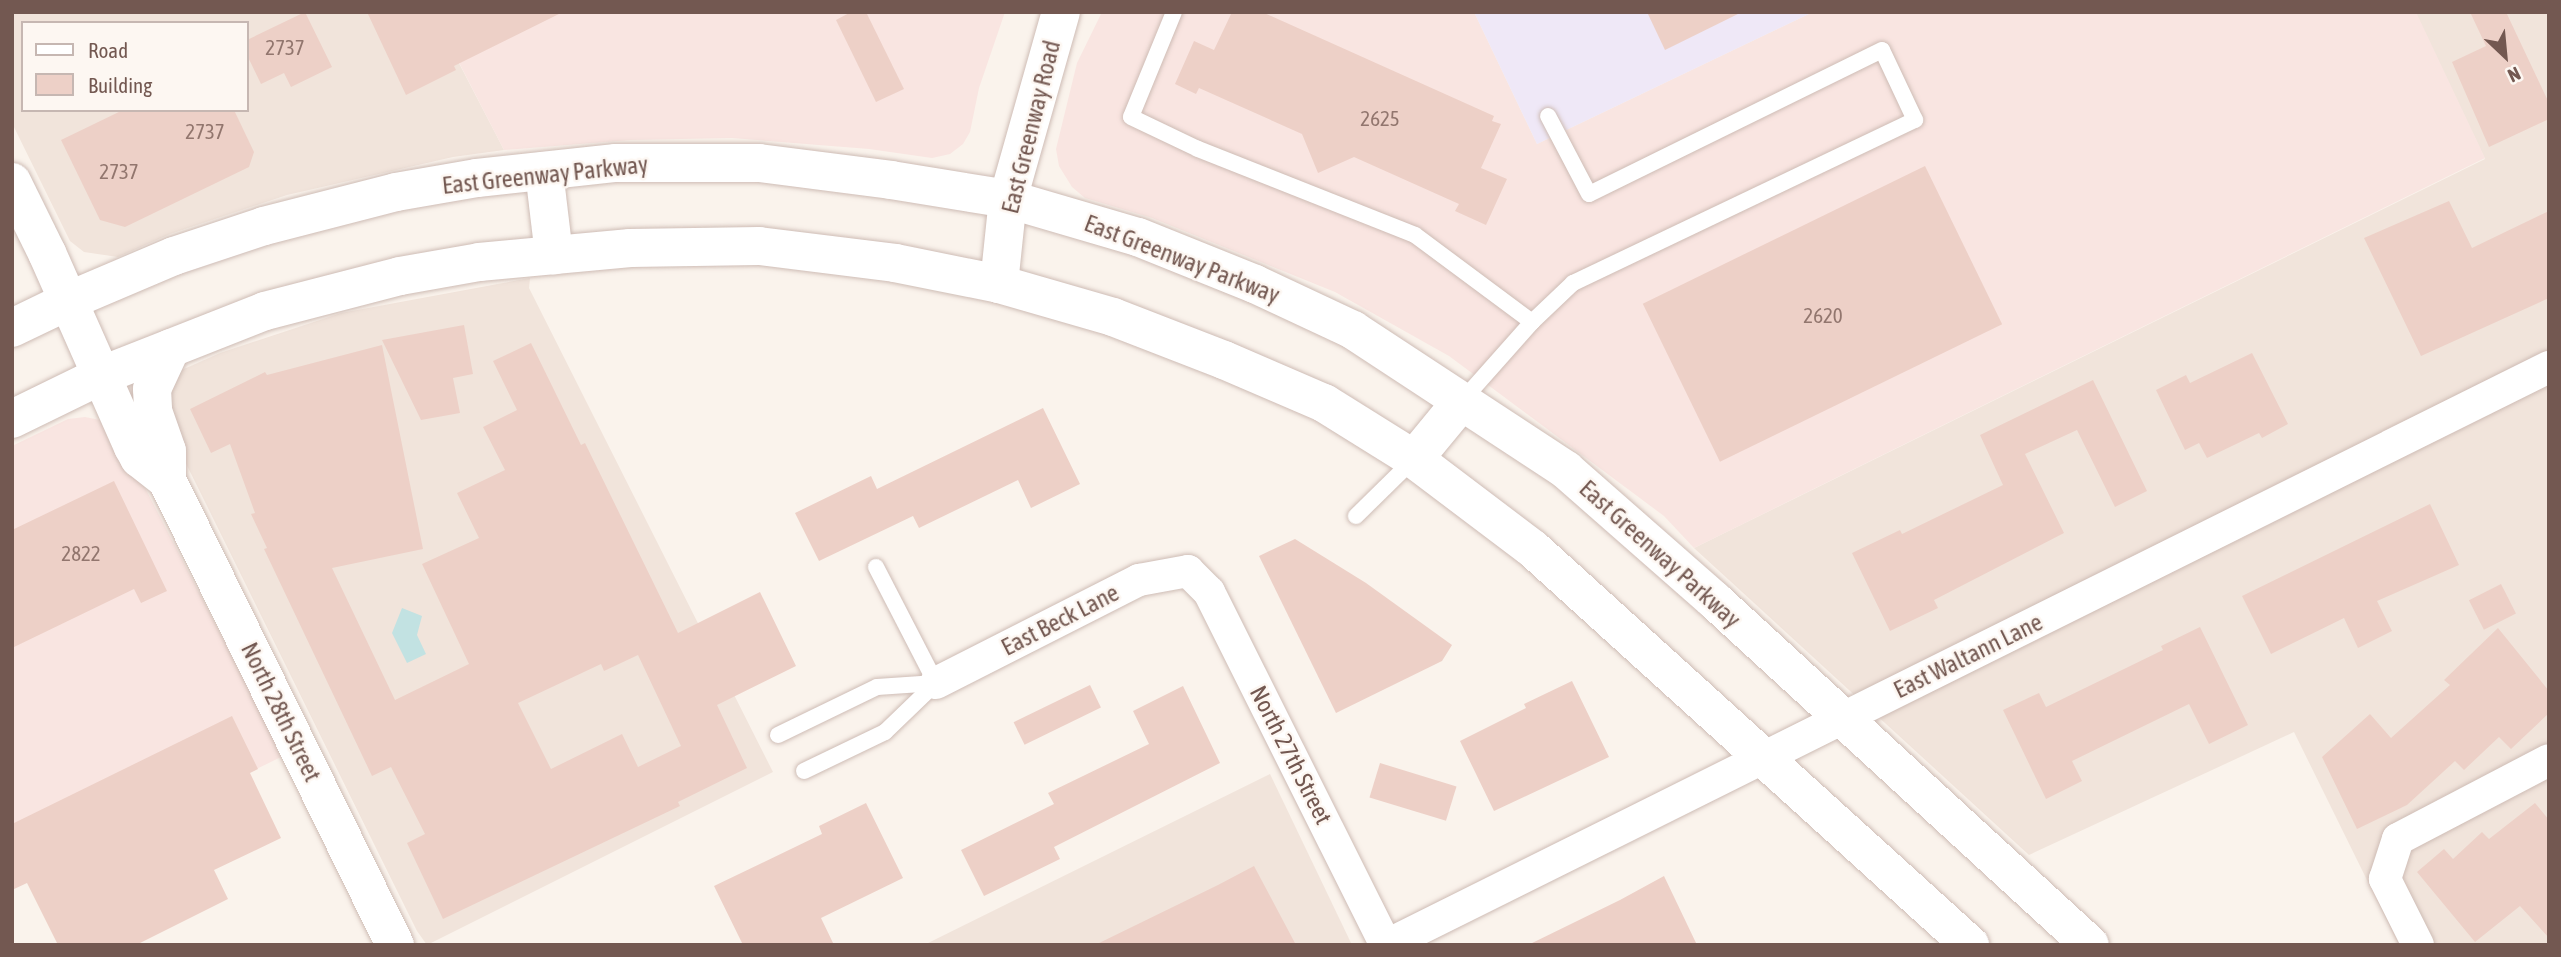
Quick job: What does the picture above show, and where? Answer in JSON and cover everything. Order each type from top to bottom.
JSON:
[{"type":"main road","name":"East Greenway Road","points":[[999,284],[1008,199],[1061,12]]},
{"type":"main road","name":"East Greenway Parkway","points":[[68,301],[174,256],[264,226],[396,191],[616,163],[760,163],[1008,199],[1138,237],[1255,284],[1353,330],[1566,470],[2090,945]]},
{"type":"main road","points":[[544,171],[554,255]]},
{"type":"main road","name":"North 28th Street","points":[[12,183],[139,458],[167,480],[395,945]]},
{"type":"main road","points":[[12,419],[100,376],[265,311],[400,276],[480,262],[630,248],[759,246],[895,263],[999,284],[1113,317],[1224,360],[1324,403],[1414,459],[1533,549],[1970,945]]},
{"type":"main road","points":[[12,328],[68,301]]},
{"type":"main road","name":"North 28th Street","points":[[167,480],[167,451],[153,411],[152,388],[172,348]]},
{"type":"main road","points":[[1414,459],[1461,402]]},
{"type":"street","name":"East Waltann Lane","points":[[1387,945],[2549,367]]},
{"type":"street","name":"East Beck Lane","points":[[936,683],[1139,580],[1188,571]]},
{"type":"street","name":"North 27th Street","points":[[1188,571],[1209,592],[1387,945]]},
{"type":"street","points":[[2418,945],[2385,879],[2398,839],[2431,819],[2549,760]]},
{"type":"lane","points":[[1174,12],[1132,117],[1198,149],[1415,235],[1532,322]]},
{"type":"lane","points":[[1461,402],[1532,322],[1573,283],[1915,120],[1882,50],[1589,194],[1548,116]]},
{"type":"lane","points":[[1356,516],[1414,459]]},
{"type":"lane","points":[[876,567],[936,683]]},
{"type":"lane","points":[[778,735],[877,687],[936,683]]},
{"type":"lane","points":[[804,771],[885,732],[936,683]]},
{"type":"shaded area","points":[[12,12],[440,12],[435,17],[504,150],[453,157],[287,195],[170,234],[118,257],[84,252],[70,241],[12,123]]},
{"type":"shaded area","points":[[440,12],[1005,12],[979,88],[970,132],[963,144],[950,154],[932,158],[869,149],[732,138],[630,140],[504,150],[435,16]]},
{"type":"shaded area","points":[[1102,12],[1474,12],[1537,144],[1813,12],[2416,12],[2485,158],[1694,548],[1664,516],[1449,356],[1335,292],[1152,218],[1085,198],[1072,187],[1059,166],[1056,149],[1077,63]]},
{"type":"shaded area","points":[[1474,12],[1813,12],[1537,144]]},
{"type":"shaded area","points":[[2415,12],[2549,12],[2549,945],[2399,945],[2294,732],[2029,855],[1694,548],[2485,159]]},
{"type":"shaded area","points":[[530,278],[529,288],[773,772],[427,945],[417,931],[163,417],[175,373],[220,353],[341,313]]},
{"type":"shaded area","points":[[85,417],[100,420],[119,437],[283,756],[12,889],[12,446],[68,419]]},
{"type":"shaded area","points":[[1270,774],[1352,945],[924,945]]},
{"type":"water","points":[[402,608],[422,616],[417,635],[426,654],[407,663],[392,633]]},
{"type":"building","points":[[305,12],[332,67],[291,87],[284,73],[261,84],[248,57],[248,40]]},
{"type":"building","points":[[367,12],[563,12],[454,66],[456,70],[406,95]]},
{"type":"building","points":[[851,12],[866,12],[904,89],[876,102],[836,20]]},
{"type":"building","points":[[1232,12],[1262,12],[1494,116],[1492,121],[1501,124],[1481,168],[1507,179],[1486,225],[1455,211],[1459,204],[1354,157],[1318,173],[1302,134],[1199,88],[1196,94],[1175,84],[1194,41],[1214,50]]},
{"type":"building","points":[[1647,12],[1742,12],[1665,50]]},
{"type":"building","points":[[2470,12],[2506,12],[2549,103],[2549,119],[2489,147],[2452,62],[2486,46]]},
{"type":"building","points":[[119,112],[235,112],[254,152],[249,167],[125,227],[100,220],[61,140]]},
{"type":"building","points":[[1925,166],[2002,324],[1720,462],[1643,304]]},
{"type":"building","points":[[2449,201],[2472,248],[2549,211],[2549,298],[2421,356],[2364,238]]},
{"type":"building","points":[[464,325],[473,374],[453,378],[460,413],[421,420],[382,340]]},
{"type":"building","points":[[531,343],[581,445],[585,443],[678,633],[760,592],[796,666],[717,705],[747,768],[678,802],[680,806],[443,919],[407,843],[425,834],[391,767],[372,776],[264,549],[267,548],[251,514],[255,513],[230,444],[211,453],[190,409],[265,372],[267,375],[382,345],[423,549],[332,568],[395,700],[469,664],[422,564],[479,538],[457,493],[505,470],[483,427],[517,410],[493,361]],"holes":[[[638,655],[681,746],[638,767],[622,734],[551,769],[518,703],[601,664],[604,671]]]},
{"type":"building","points":[[2252,353],[2288,424],[2262,438],[2259,433],[2207,458],[2199,443],[2185,450],[2156,390],[2186,375],[2190,383]]},
{"type":"building","points":[[2093,380],[2147,491],[2115,507],[2077,430],[2025,454],[2064,533],[1934,600],[1938,608],[1890,631],[1852,553],[1900,530],[1902,534],[2003,485],[1980,435]]},
{"type":"building","points":[[1043,408],[1080,484],[1031,508],[1018,480],[919,528],[913,516],[819,561],[795,513],[871,476],[877,489]]},
{"type":"building","points":[[114,481],[167,591],[141,603],[134,589],[12,648],[12,530]]},
{"type":"building","points":[[2430,504],[2459,565],[2377,601],[2392,631],[2358,648],[2344,618],[2271,654],[2242,596]]},
{"type":"building","points":[[1295,539],[1366,583],[1452,645],[1442,661],[1336,713],[1259,556]]},
{"type":"building","points":[[2501,584],[2516,613],[2484,630],[2469,600]]},
{"type":"building","points":[[2200,627],[2248,725],[2209,744],[2189,704],[2072,761],[2082,781],[2046,799],[2003,710],[2039,693],[2046,707],[2163,650],[2161,646]]},
{"type":"building","points":[[2498,628],[2549,691],[2549,713],[2511,749],[2499,737],[2464,770],[2455,761],[2407,805],[2357,829],[2322,757],[2370,714],[2391,738],[2450,685],[2444,680]]},
{"type":"building","points":[[1572,681],[1609,757],[1494,811],[1460,741],[1526,708],[1524,704]]},
{"type":"building","points":[[1090,685],[1101,707],[1025,745],[1014,722]]},
{"type":"building","points":[[1183,686],[1220,763],[1054,847],[1060,859],[984,896],[961,850],[1054,804],[1048,793],[1149,744],[1133,711]]},
{"type":"building","points":[[232,716],[258,769],[250,773],[281,838],[214,870],[228,899],[136,945],[58,945],[27,883],[12,890],[12,824]]},
{"type":"building","points":[[1380,763],[1457,786],[1446,821],[1369,797]]},
{"type":"building","points":[[866,803],[903,878],[821,918],[834,945],[743,945],[714,886],[822,834],[819,826]]},
{"type":"building","points":[[2535,803],[2549,820],[2549,938],[2520,906],[2475,942],[2417,872],[2444,849],[2453,859],[2482,832],[2489,839]]},
{"type":"building","points":[[1254,866],[1296,945],[1095,945],[1218,885]]},
{"type":"building","points":[[1664,876],[1697,945],[1528,945],[1620,900]]}]
